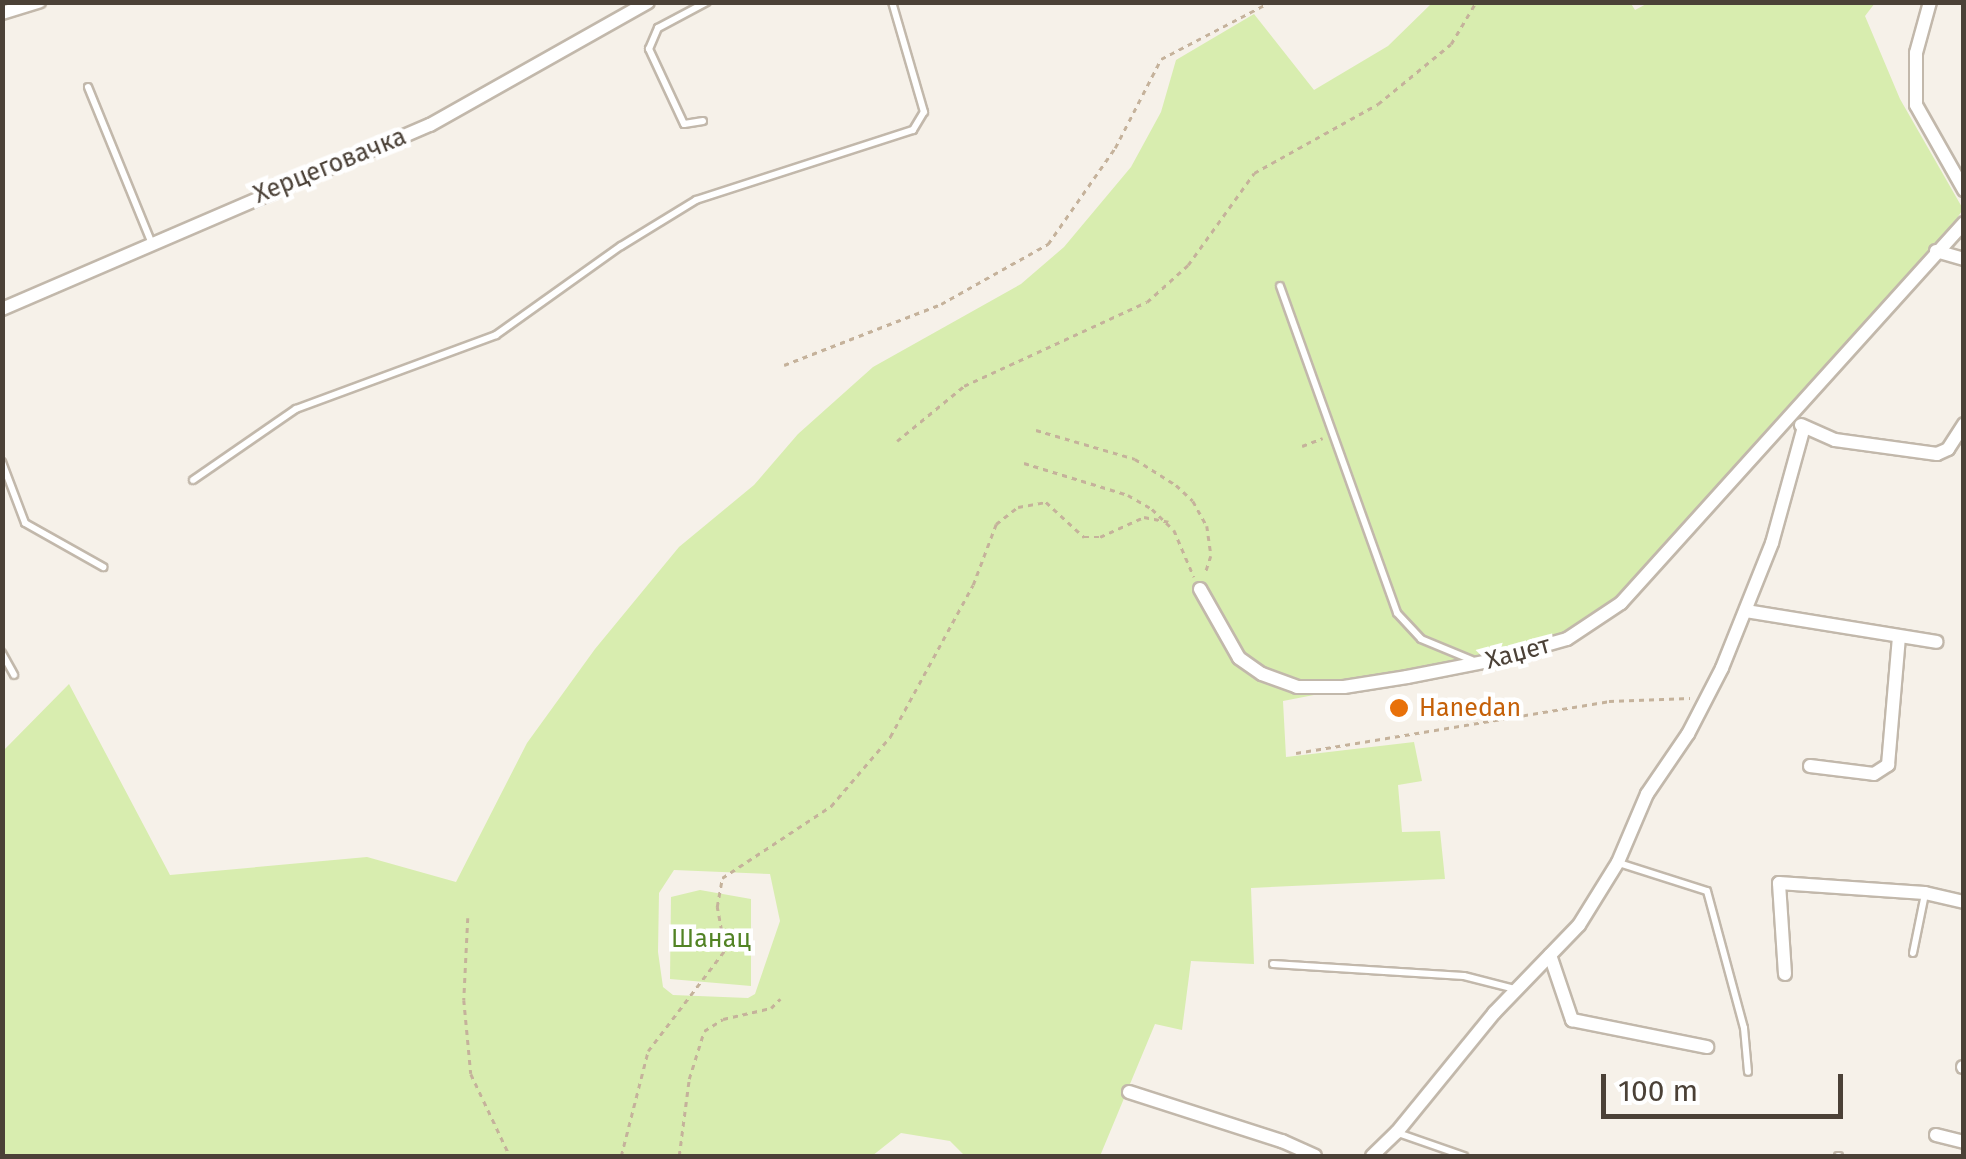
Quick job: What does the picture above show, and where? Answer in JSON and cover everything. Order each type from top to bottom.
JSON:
[{"type":"street","points":[[2,13],[39,2]]},
{"type":"street","name":"Херцеговачка","points":[[2,309],[430,125],[648,2]]},
{"type":"street","points":[[1930,2],[1916,53],[1916,105],[1964,190]]},
{"type":"street","name":"Хаџет","points":[[1200,589],[1239,658],[1262,674],[1297,687],[1344,687],[1489,662],[1550,646],[1612,612],[1685,527],[1798,422],[1936,251],[1964,222]]},
{"type":"street","points":[[1936,251],[1964,259]]},
{"type":"street","points":[[1798,422],[1834,440],[1937,454],[1948,448],[1964,424]]},
{"type":"street","name":"Хаџет","points":[[1372,1156],[1397,1132],[1516,990],[1579,925],[1618,862],[1648,794],[1706,701],[1746,611],[1784,508],[1798,422]]},
{"type":"street","points":[[1746,611],[1938,642]]},
{"type":"street","points":[[1810,766],[1874,774],[1888,765],[1900,636]]},
{"type":"street","points":[[1785,974],[1779,883],[1925,892],[1964,902]]},
{"type":"street","points":[[1550,955],[1572,1020],[1707,1047]]},
{"type":"street","points":[[1130,1092],[1282,1140],[1314,1156]]},
{"type":"street","points":[[1936,1135],[1964,1142]]},
{"type":"lane","points":[[703,121],[684,124],[673,109],[649,49],[658,28],[707,2]]},
{"type":"lane","points":[[193,480],[296,409],[496,335],[621,246],[696,200],[913,130],[924,112],[892,2]]},
{"type":"lane","points":[[88,88],[152,244]]},
{"type":"lane","points":[[1280,286],[1396,613],[1408,629],[1433,647],[1489,662]]},
{"type":"lane","points":[[2,462],[24,523],[103,568]]},
{"type":"lane","points":[[2,653],[14,675]]},
{"type":"lane","points":[[1618,862],[1707,891],[1744,1028],[1748,1072]]},
{"type":"lane","points":[[1913,952],[1925,892]]},
{"type":"lane","points":[[1273,964],[1464,976],[1516,990]]},
{"type":"lane","points":[[1397,1132],[1464,1156]]},
{"type":"path","points":[[784,365],[941,304],[1048,244],[1115,148],[1162,59],[1270,2]]},
{"type":"path","points":[[897,442],[964,386],[1148,302],[1188,265],[1254,173],[1378,104],[1451,44],[1476,2]]},
{"type":"path","points":[[1036,430],[1135,458],[1193,501],[1208,526],[1211,556],[1200,589]]},
{"type":"path","points":[[1302,446],[1324,438]]},
{"type":"path","points":[[1024,464],[1128,496],[1169,522],[1200,589]]},
{"type":"path","points":[[621,1156],[648,1051],[725,950],[717,906],[722,878],[832,806],[890,737],[973,584],[996,524],[1018,508],[1046,502],[1084,537],[1100,537],[1144,517],[1169,522]]},
{"type":"path","points":[[1296,753],[1609,701],[1654,696],[1706,701]]},
{"type":"path","points":[[468,918],[464,1000],[471,1074],[510,1156]]},
{"type":"path","points":[[680,1156],[688,1079],[704,1030],[723,1019],[771,1008],[780,998]]},
{"type":"green space","points":[[1630,2],[1635,10],[1650,2],[1875,3],[1865,16],[1900,99],[1963,209],[1936,251],[1612,612],[1582,632],[1489,661],[1283,701],[1286,757],[1414,742],[1422,781],[1398,785],[1402,832],[1440,831],[1445,879],[1251,888],[1254,964],[1191,961],[1182,1030],[1155,1024],[1100,1156],[965,1156],[950,1141],[901,1133],[872,1156],[3,1156],[3,751],[69,684],[170,875],[367,857],[456,882],[527,743],[595,649],[679,547],[754,485],[798,434],[873,367],[1021,284],[1064,247],[1131,167],[1161,112],[1176,60],[1254,14],[1314,90],[1388,46],[1432,3]],"holes":[[[674,870],[770,874],[780,921],[755,994],[748,998],[673,995],[663,987],[658,952],[659,893]]]},
{"type":"green space","name":"Шанац","points":[[700,890],[751,899],[751,986],[670,979],[671,897]]},
{"type":"place","name":"Hanedan","points":[[1399,708]]}]
